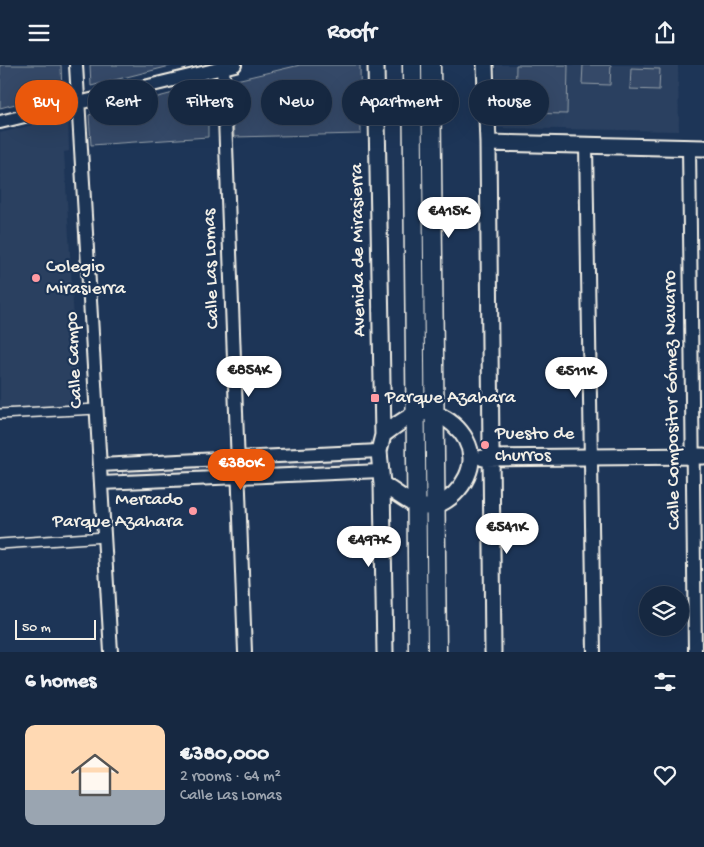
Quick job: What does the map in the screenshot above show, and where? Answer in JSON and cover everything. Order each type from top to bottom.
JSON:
[{"type":"main road","points":[[412,65],[418,652]]},
{"type":"main road","points":[[431,65],[437,652]]},
{"type":"street","name":"Calle Campo","points":[[76,65],[77,80]]},
{"type":"street","name":"Avenida de Mirasierra","points":[[376,65],[383,435],[379,451],[381,477]]},
{"type":"street","points":[[485,65],[488,143],[493,652]]},
{"type":"street","points":[[78,104],[227,66]]},
{"type":"street","name":"Calle Las Lomas","points":[[227,66],[237,457],[245,652]]},
{"type":"street","name":"Calle Campo","points":[[78,104],[112,652]]},
{"type":"street","points":[[0,122],[15,119]]},
{"type":"street","points":[[488,143],[704,148]]},
{"type":"street","points":[[586,145],[594,652]]},
{"type":"street","name":"Calle Compositor Gómez Navarro","points":[[689,147],[698,456],[696,652]]},
{"type":"street","points":[[0,414],[97,409]]},
{"type":"street","points":[[101,483],[238,477],[381,477],[418,506],[436,506],[453,497],[468,475],[471,458],[467,440],[452,423],[435,413],[417,413],[383,435]]},
{"type":"street","points":[[100,465],[379,451]]},
{"type":"street","points":[[471,458],[698,456]]},
{"type":"street","points":[[381,477],[385,652]]},
{"type":"street","points":[[0,544],[104,537]]},
{"type":"shaded area","points":[[0,65],[61,65],[62,80],[15,80],[15,104],[0,108]]},
{"type":"shaded area","points":[[90,65],[174,65],[115,80],[91,80]]},
{"type":"shaded area","points":[[300,65],[360,65],[360,80],[342,80],[342,125],[361,125],[361,134],[234,137],[234,125],[251,125],[251,80],[236,80]]},
{"type":"shaded area","points":[[496,65],[678,65],[679,131],[496,128],[496,125],[549,125],[549,80],[496,80]]},
{"type":"shaded area","points":[[516,65],[568,65],[567,114],[549,114],[549,80],[516,80]]},
{"type":"shaded area","points":[[583,65],[611,65],[610,85],[582,84]]},
{"type":"shaded area","points":[[631,68],[660,69],[659,90],[630,89]]},
{"type":"shaded area","points":[[168,94],[168,125],[208,125],[208,137],[91,145],[90,125],[158,125],[158,97]]},
{"type":"shaded area","name":"Colegio Mirasierra","points":[[32,125],[68,125],[69,151],[64,152],[79,405],[0,409],[0,133]]},
{"type":"shaded area","points":[[357,455],[360,460],[357,466],[257,471],[251,466],[257,460]]},
{"type":"shaded area","points":[[212,463],[216,468],[212,473],[123,476],[122,470]]},
{"type":"place","name":"Colegio Mirasierra","points":[[36,278]]},
{"type":"place","name":"Parque Azahara","points":[[375,398]]},
{"type":"place","name":"Puesto de churros","points":[[485,445]]},
{"type":"place","name":"Mercado Parque Azahara","points":[[193,511]]}]
